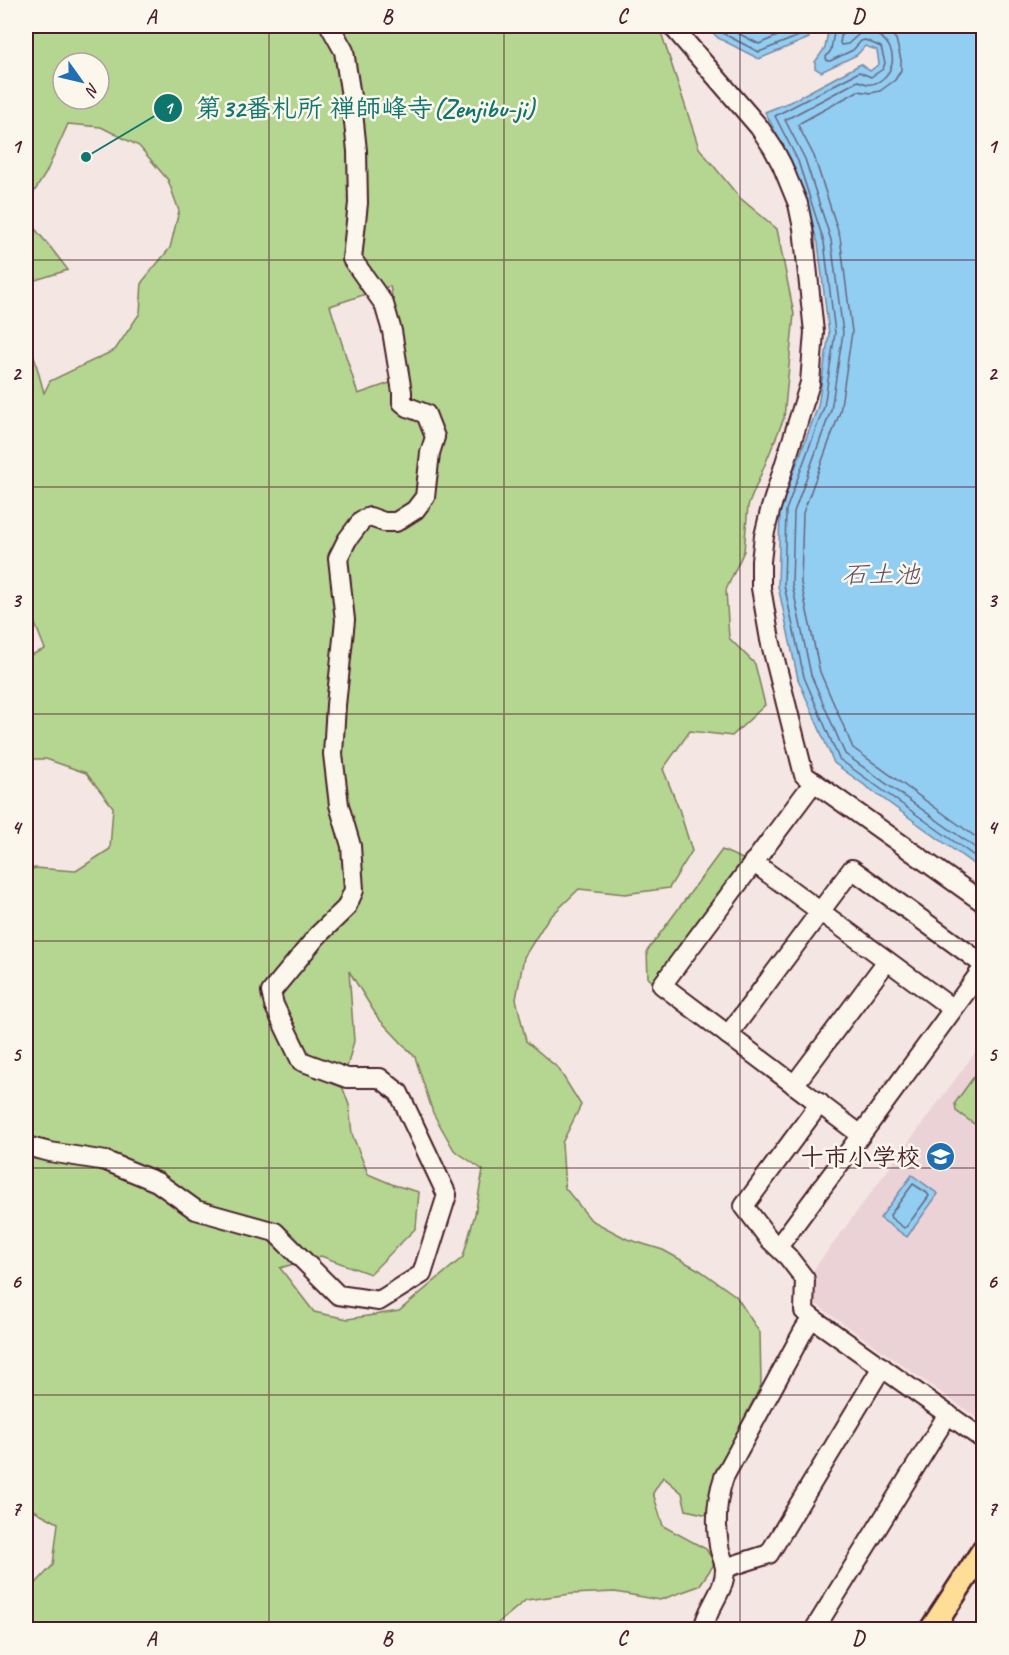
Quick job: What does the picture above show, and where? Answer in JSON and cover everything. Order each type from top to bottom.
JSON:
[{"type":"main road","points":[[931,1629],[984,1549]]},
{"type":"street","points":[[26,1146],[106,1161],[157,1182],[196,1210],[275,1232],[338,1295],[379,1301],[422,1274],[447,1195],[399,1093],[380,1078],[347,1078],[301,1061],[274,1005],[271,992],[318,935],[346,908],[354,890],[351,846],[339,805],[333,754],[345,620],[338,558],[347,540],[362,520],[370,517],[384,522],[396,522],[415,510],[425,497],[430,453],[435,437],[426,414],[402,402],[394,341],[384,303],[352,259],[358,203],[357,151],[344,51],[330,26]]},
{"type":"street","points":[[672,26],[759,127],[773,148],[798,204],[801,220],[814,332],[813,357],[805,403],[777,487],[764,536],[761,588],[770,640],[804,775],[984,903]]},
{"type":"street","points":[[814,782],[662,985],[861,1135]]},
{"type":"street","points":[[753,862],[953,1009]]},
{"type":"street","points":[[728,1035],[852,869],[984,966],[778,1247]]},
{"type":"street","points":[[794,1084],[886,961]]},
{"type":"street","points":[[820,1103],[744,1206],[769,1239],[788,1257],[805,1279],[804,1311],[984,1440]]},
{"type":"street","points":[[703,1629],[704,1620],[719,1592],[725,1568],[717,1526],[717,1503],[724,1476],[812,1318]]},
{"type":"street","points":[[725,1568],[769,1554],[882,1367]]},
{"type":"street","points":[[814,1629],[948,1414]]},
{"type":"shaded area","name":"十市小学校","points":[[983,1042],[983,1422],[817,1305],[811,1298],[812,1272]]},
{"type":"green space","points":[[26,26],[659,26],[699,148],[739,197],[777,229],[794,314],[784,418],[748,506],[744,551],[726,590],[729,638],[755,664],[765,705],[732,736],[690,731],[663,769],[692,851],[669,888],[625,894],[579,889],[547,920],[524,957],[516,999],[526,1041],[558,1068],[581,1105],[562,1143],[565,1188],[591,1220],[627,1239],[663,1250],[701,1271],[736,1296],[760,1333],[761,1385],[718,1470],[708,1515],[686,1510],[682,1493],[663,1477],[653,1493],[663,1526],[706,1549],[715,1563],[699,1586],[660,1600],[615,1592],[571,1594],[526,1600],[492,1628],[495,1629],[26,1629],[26,1594],[53,1565],[58,1523],[26,1506],[26,1072],[29,1056],[26,1051],[26,876],[34,868],[76,871],[110,849],[113,807],[86,773],[46,759],[26,759],[26,657],[45,649],[26,601],[26,327],[44,393],[50,381],[115,350],[140,313],[142,282],[170,248],[179,211],[168,180],[139,146],[101,127],[68,124],[46,173],[26,205]],"holes":[[[390,286],[407,377],[358,394],[330,306]],[[349,971],[378,1018],[415,1057],[433,1113],[454,1150],[483,1170],[475,1214],[463,1257],[399,1311],[348,1319],[314,1312],[280,1268],[321,1256],[370,1274],[416,1228],[419,1192],[368,1174],[352,1134],[349,1105],[342,1086],[354,1041]]]},
{"type":"green space","points":[[26,218],[68,270],[32,281],[26,306]]},
{"type":"green space","points":[[722,850],[745,860],[653,982],[648,978],[647,951]]},
{"type":"green space","points":[[983,1064],[983,1130],[956,1111],[955,1103]]},
{"type":"water","points":[[706,26],[804,26],[809,38],[759,59],[718,38]]},
{"type":"water","name":"石土池","points":[[829,26],[983,26],[983,871],[834,763],[798,679],[778,586],[780,509],[818,406],[829,334],[818,243],[792,163],[765,112],[790,102],[861,64],[870,71],[879,64],[877,50],[865,46],[857,55],[821,72],[815,68],[815,62],[825,48]]},
{"type":"water","points":[[912,1175],[938,1194],[907,1237],[880,1218]]},
{"type":"place","name":"第32番札所 禅師峰寺(Zenjibu-ji)","points":[[86,157]]},
{"type":"place","name":"十市小学校","points":[[941,1157]]}]
